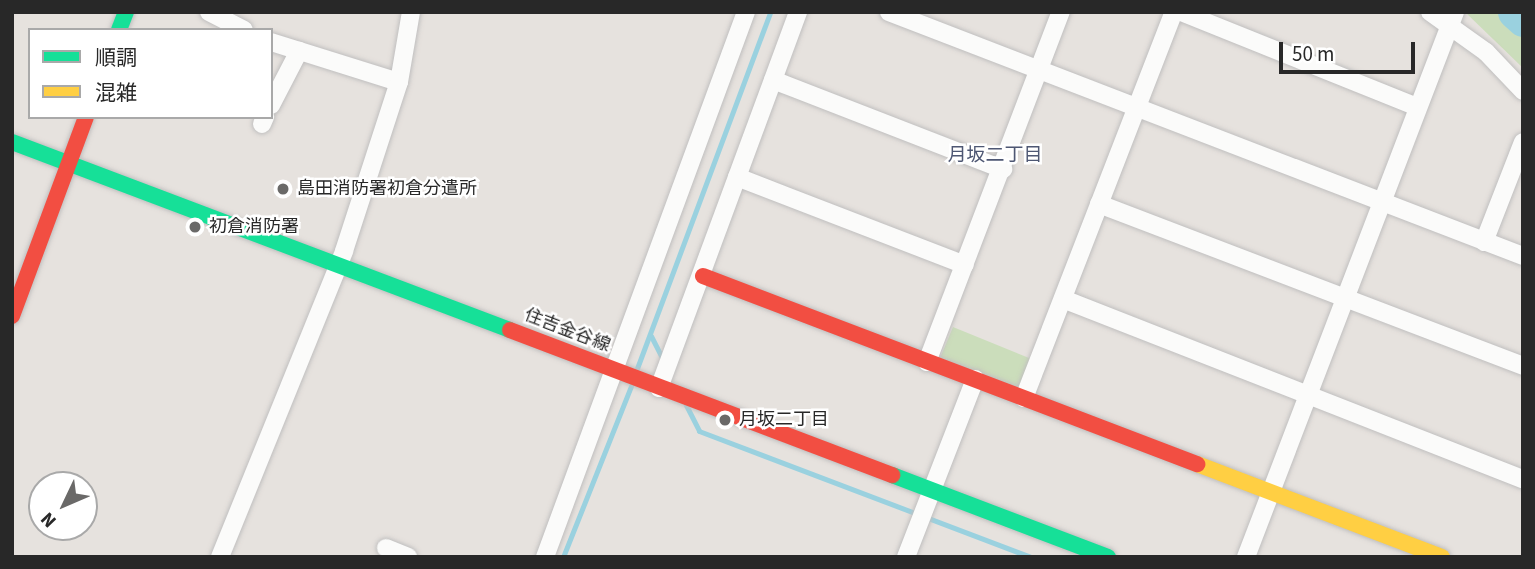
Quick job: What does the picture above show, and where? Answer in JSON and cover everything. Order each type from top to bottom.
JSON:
[{"type":"main road","points":[[12,316],[85,119]]},
{"type":"main road","name":"住吉金谷線","points":[[12,142],[617,371],[660,378],[696,401],[930,497],[1108,557]]},
{"type":"main road","points":[[703,276],[1442,557]]},
{"type":"street","points":[[209,12],[240,28]]},
{"type":"street","points":[[220,557],[339,264],[399,82],[411,12]]},
{"type":"street","points":[[545,557],[617,371],[746,12]]},
{"type":"street","points":[[660,378],[703,276],[798,12]]},
{"type":"street","points":[[889,12],[1040,73],[1523,256]]},
{"type":"street","points":[[927,362],[1040,73],[1061,12]]},
{"type":"street","points":[[1024,398],[1174,12]]},
{"type":"street","points":[[1181,12],[1417,107]]},
{"type":"street","points":[[1430,12],[1453,18],[1523,91]]},
{"type":"street","points":[[1246,557],[1453,18]]},
{"type":"street","points":[[273,43],[399,82]]},
{"type":"street","points":[[273,101],[299,51]]},
{"type":"street","points":[[773,80],[1003,169]]},
{"type":"street","points":[[1483,242],[1523,142]]},
{"type":"street","points":[[737,177],[965,265]]},
{"type":"street","points":[[1099,204],[1523,366]]},
{"type":"street","points":[[1063,299],[1523,479]]},
{"type":"street","points":[[906,557],[975,379]]},
{"type":"street","points":[[386,548],[408,557]]},
{"type":"green space","points":[[1465,12],[1523,12],[1523,68]]},
{"type":"green space","points":[[953,327],[1034,360],[1021,392],[940,358]]},
{"type":"waterway","points":[[636,371],[770,12]]},
{"type":"waterway","points":[[1514,12],[1523,20]]},
{"type":"waterway","points":[[651,336],[664,362]]},
{"type":"waterway","points":[[563,557],[632,384]]},
{"type":"waterway","points":[[686,405],[699,431],[1030,557]]},
{"type":"traffic: fast","points":[[120,28],[126,12]]},
{"type":"traffic: fast","points":[[12,142],[510,330]]},
{"type":"traffic: fast","points":[[892,475],[1108,557]]},
{"type":"traffic: slow","points":[[1197,464],[1442,557]]},
{"type":"traffic: jam","points":[[12,316],[85,119]]},
{"type":"traffic: jam","points":[[703,276],[1197,464]]},
{"type":"traffic: jam","points":[[510,330],[892,475]]},
{"type":"place","name":"島田消防署初倉分遣所","points":[[283,189]]},
{"type":"place","name":"初倉消防署","points":[[195,227]]},
{"type":"place","name":"月坂二丁目","points":[[725,420]]},
{"type":"district","name":"月坂二丁目","points":[[995,156]]}]
